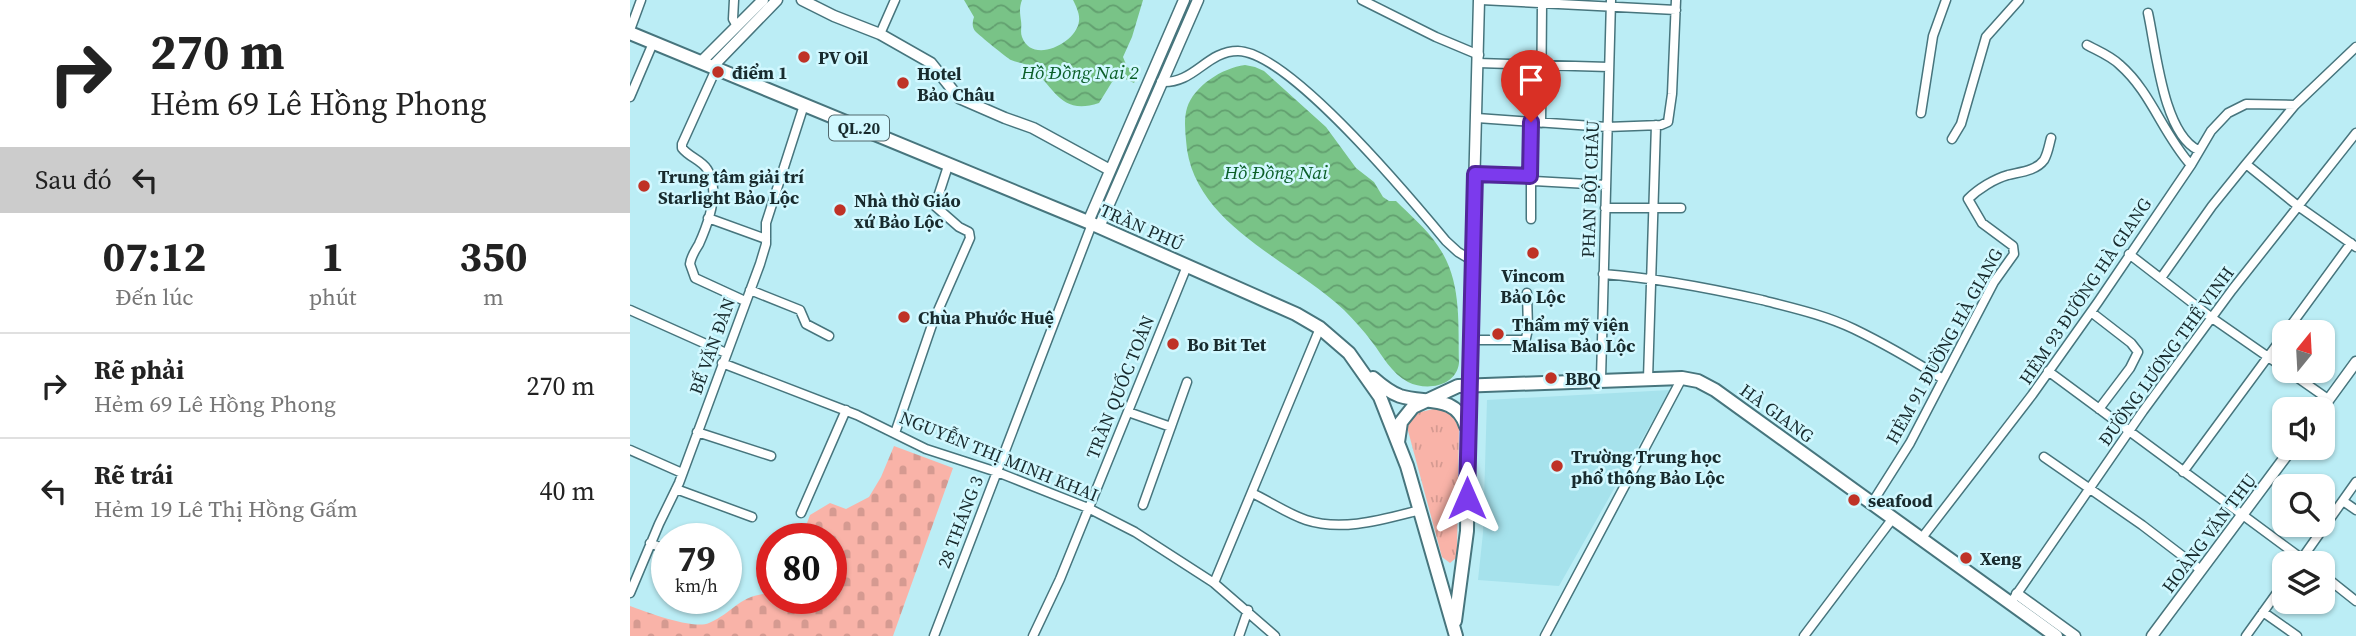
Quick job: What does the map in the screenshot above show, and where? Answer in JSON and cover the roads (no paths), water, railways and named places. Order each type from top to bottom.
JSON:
[{"type":"highway","name":"TRẦN PHÚ","points":[[630,32],[1093,224],[1296,314],[1321,328],[1349,353],[1380,397],[1420,510],[1455,632]]},
{"type":"highway","name":"QL.20","points":[[1362,369],[1398,395],[1449,404],[1458,411],[1468,429]]},
{"type":"highway","name":"HÀ GIANG","points":[[1398,442],[1401,422],[1406,413],[1427,399],[1458,386],[1601,379],[1682,378],[1698,381],[1715,390],[1921,539],[2014,598],[2056,636]]},
{"type":"highway","name":"QL.20","points":[[1455,632],[1467,531],[1469,384]]},
{"type":"highway","points":[[1434,561],[1446,568],[1452,568],[1463,561]]},
{"type":"street","points":[[630,32],[641,0]]},
{"type":"street","points":[[734,0],[733,19],[737,26]]},
{"type":"street","points":[[746,301],[693,276],[691,258],[708,218],[713,190],[712,178],[707,167],[682,149],[682,144],[710,66],[737,26],[762,0]]},
{"type":"street","points":[[710,66],[777,0]]},
{"type":"street","points":[[802,0],[880,34],[931,63],[959,98],[1033,128],[1110,170]]},
{"type":"street","points":[[880,34],[895,0]]},
{"type":"street","points":[[1093,224],[1110,170],[1184,0]]},
{"type":"street","points":[[1093,224],[1198,0]]},
{"type":"street","points":[[1362,0],[1479,59],[1540,65],[1609,67]]},
{"type":"street","points":[[1469,384],[1480,0],[1542,4],[1611,3],[1676,10]]},
{"type":"street","points":[[1477,118],[1607,127],[1668,122],[1671,112],[1676,0]]},
{"type":"street","points":[[1921,113],[1933,36],[1945,0]]},
{"type":"street","points":[[1952,139],[1961,124],[1986,37],[2019,0]]},
{"type":"street","name":"PHAN BỘI CHÂU","points":[[1601,379],[1611,3]]},
{"type":"street","points":[[1531,219],[1530,176],[1540,65],[1542,4]]},
{"type":"street","points":[[2148,13],[2162,87],[2171,113],[2189,146],[2198,150]]},
{"type":"street","points":[[630,97],[653,43]]},
{"type":"street","points":[[2087,45],[2119,64],[2133,79],[2173,142],[2191,164]]},
{"type":"street","points":[[2161,278],[2212,205],[2295,105],[2356,47]]},
{"type":"street","points":[[1161,82],[1184,79],[1227,52],[1241,51],[1268,61],[1324,108],[1360,143],[1446,241],[1472,261]]},
{"type":"street","name":"HẺM 93 ĐƯỜNG HÀ GIANG","points":[[1921,539],[2032,396],[2211,131],[2228,113],[2238,107],[2258,103],[2295,105]]},
{"type":"street","name":"BẾ VĂN ĐÀN","points":[[630,593],[676,489],[750,290],[766,239],[766,223],[804,105]]},
{"type":"street","points":[[1648,379],[1656,125]]},
{"type":"street","name":"ĐƯỜNG LƯƠNG THẾ VINH","points":[[2014,598],[2212,318],[2356,133]]},
{"type":"street","name":"HẺM 91 ĐƯỜNG HÀ GIANG","points":[[1872,503],[1910,443],[1994,282],[2015,251],[2013,246],[1982,223],[1968,199],[1975,192],[2005,176],[2027,171],[2041,163],[2046,157],[2051,138]]},
{"type":"street","points":[[2246,164],[2298,206],[2354,245],[2296,320]]},
{"type":"street","points":[[895,433],[933,322],[970,238],[969,232],[934,206],[948,166]]},
{"type":"street","points":[[1475,174],[1530,176],[1534,181],[1606,185]]},
{"type":"street","points":[[1605,208],[1681,208]]},
{"type":"street","points":[[708,218],[766,239]]},
{"type":"street","name":"28 THÁNG 3","points":[[934,636],[1093,224]]},
{"type":"street","points":[[2129,254],[2212,318],[2272,360]]},
{"type":"street","name":"TRẦN QUỐC TOẢN","points":[[1033,636],[1060,579],[1187,266]]},
{"type":"street","points":[[1603,274],[1703,286],[1823,316],[1854,328],[1943,379]]},
{"type":"street","points":[[750,290],[800,310],[806,324],[829,336]]},
{"type":"street","points":[[1470,340],[1526,338],[1527,293]]},
{"type":"street","points":[[630,310],[726,353]]},
{"type":"street","points":[[2091,312],[2125,337],[2138,352],[2130,368],[2099,409]]},
{"type":"street","points":[[1214,583],[1321,328]]},
{"type":"street","points":[[2183,472],[2272,352]]},
{"type":"street","points":[[2330,397],[2356,362]]},
{"type":"street","name":"NGUYỄN THỊ MINH KHAI","points":[[722,363],[846,410],[926,449],[997,472],[1088,508],[1135,532],[1214,583],[1275,636]]},
{"type":"street","points":[[2048,371],[2289,551]]},
{"type":"street","points":[[1545,636],[1682,378]]},
{"type":"street","points":[[1143,505],[1187,382]]},
{"type":"street","points":[[2305,383],[2325,397]]},
{"type":"street","points":[[801,513],[846,410]]},
{"type":"street","points":[[1128,412],[1171,427]]},
{"type":"street","points":[[697,432],[771,456]]},
{"type":"street","points":[[630,450],[682,473]]},
{"type":"street","points":[[2044,457],[2201,570]]},
{"type":"street","name":"HOÀNG VĂN THỤ","points":[[2152,636],[2283,460]]},
{"type":"street","points":[[2310,551],[2356,482]]},
{"type":"street","points":[[676,489],[752,517]]},
{"type":"street","points":[[1252,493],[1306,520],[1326,523],[1358,524],[1420,510]]},
{"type":"street","points":[[2343,501],[2356,510]]},
{"type":"street","points":[[1804,636],[1892,518]]},
{"type":"street","points":[[2335,584],[2356,601]]},
{"type":"street","name":"HÀ GIANG","points":[[2014,598],[2075,636]]},
{"type":"street","points":[[2246,636],[2272,600]]},
{"type":"street","points":[[1239,636],[1248,610]]},
{"type":"street","points":[[2263,612],[2297,636]]},
{"type":"water","name":"Hồ Đồng Nai 2","points":[[964,0],[1022,0],[1022,37],[1027,45],[1044,50],[1063,43],[1076,29],[1079,16],[1073,0],[1143,0],[1123,57],[1127,67],[1139,73],[1134,83],[1119,76],[1099,103],[1075,106],[1067,103],[1029,66],[1011,60],[976,32],[974,17]]},
{"type":"water","name":"Hồ Đồng Nai","points":[[1245,65],[1264,71],[1326,127],[1356,168],[1374,182],[1383,197],[1396,201],[1438,246],[1446,259],[1455,287],[1458,317],[1459,363],[1457,371],[1446,382],[1423,386],[1402,378],[1344,310],[1247,237],[1224,217],[1205,195],[1192,169],[1186,136],[1187,108],[1196,92],[1210,79]]},
{"type":"place","name":"PV Oil","points":[[804,57]]},
{"type":"place","name":"điểm 1","points":[[718,72]]},
{"type":"place","name":"Hotel Bảo Châu","points":[[903,83]]},
{"type":"place","name":"Trung tâm giải trí Starlight Bảo Lộc","points":[[644,186]]},
{"type":"place","name":"Nhà thờ Giáo xứ Bảo Lộc","points":[[840,210]]},
{"type":"place","name":"Vincom Bảo Lộc","points":[[1533,253]]},
{"type":"place","name":"Chùa Phước Huệ","points":[[904,317]]},
{"type":"place","name":"Thẩm mỹ viện Malisa Bảo Lộc","points":[[1498,334]]},
{"type":"place","name":"Bo Bit Tet","points":[[1173,344]]},
{"type":"place","name":"BBQ","points":[[1551,378]]},
{"type":"place","name":"Trường Trung học phổ thông Bảo Lộc","points":[[1557,466]]},
{"type":"place","name":"seafood","points":[[1854,500]]},
{"type":"place","name":"Xeng","points":[[1966,558]]}]
